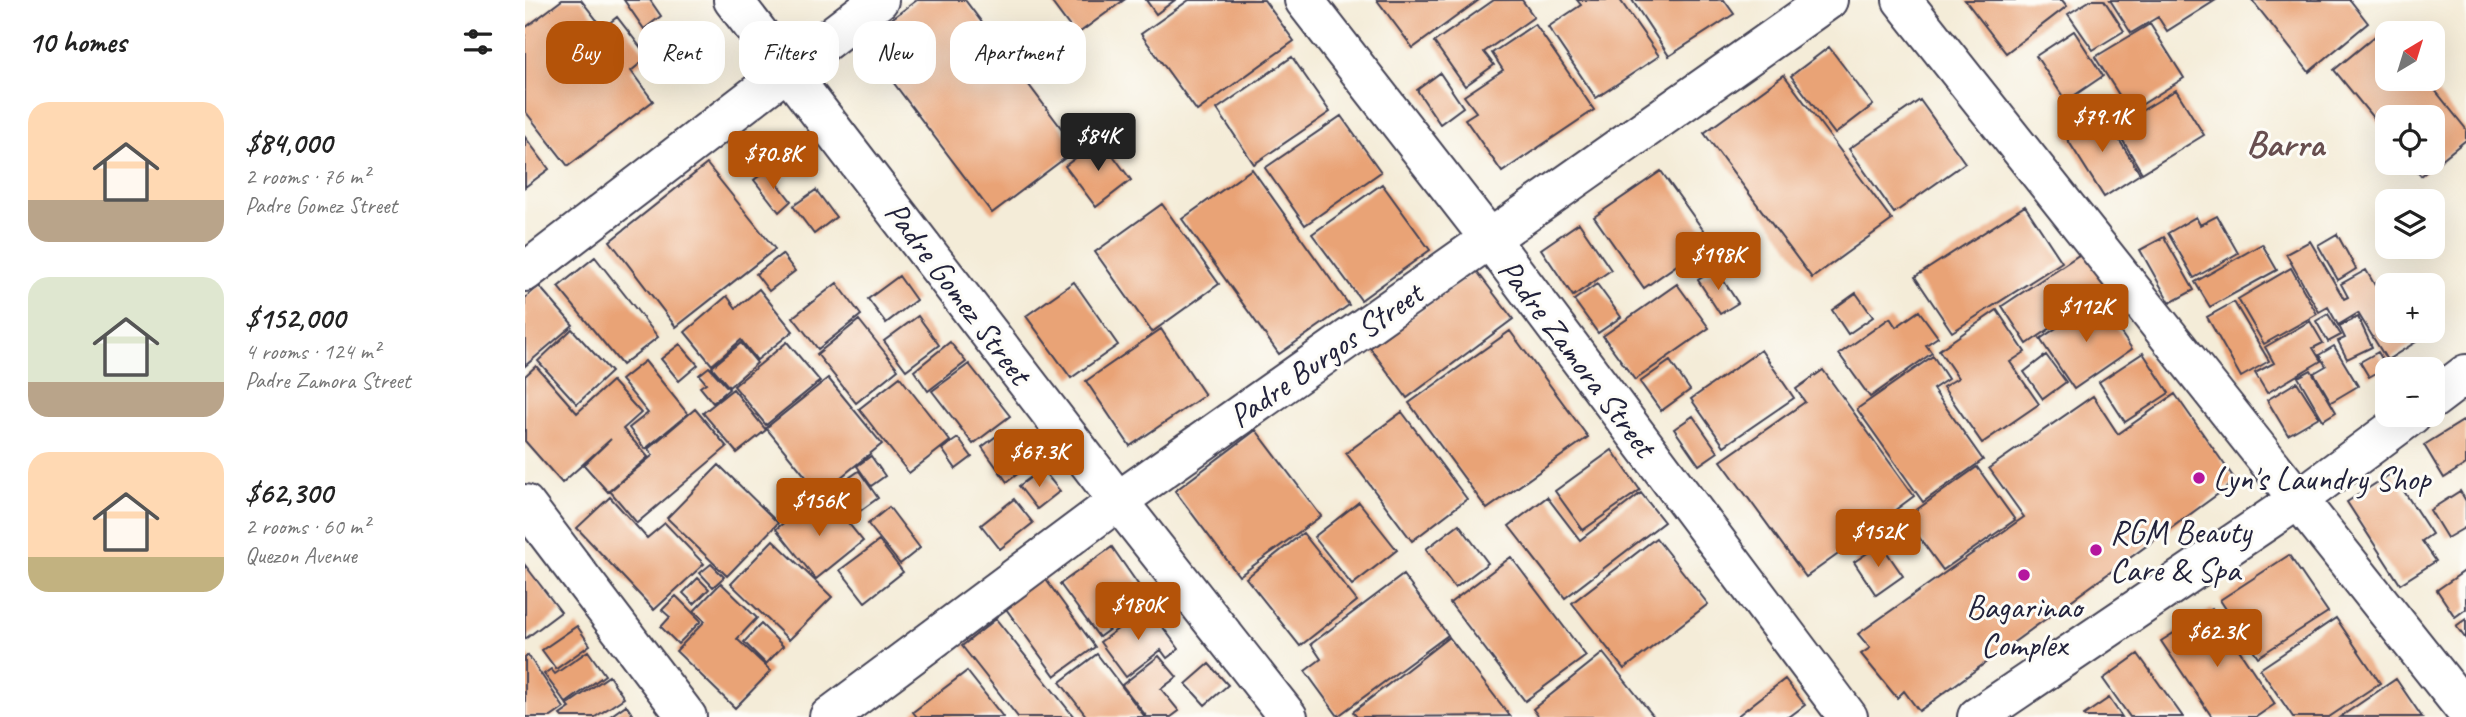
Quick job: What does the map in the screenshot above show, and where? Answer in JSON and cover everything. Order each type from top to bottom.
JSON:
[{"type":"street","name":"Padre Gomez Street","points":[[733,0],[750,21]]},
{"type":"street","points":[[839,30],[879,0]]},
{"type":"street","name":"Padre Zamora Street","points":[[1304,0],[1489,238],[1848,717]]},
{"type":"street","name":"Padre Burgos Street","points":[[828,717],[1118,501],[1828,0]]},
{"type":"street","points":[[1902,0],[2466,711]]},
{"type":"street","points":[[525,271],[766,84]]},
{"type":"street","name":"Padre Gomez Street","points":[[799,84],[1118,501],[1288,717]]},
{"type":"street","points":[[2445,390],[2466,374]]},
{"type":"street","points":[[1977,717],[2299,499],[2395,427]]},
{"type":"street","points":[[525,505],[687,717]]},
{"type":"building","points":[[562,0],[581,0],[598,21],[546,21],[546,84],[624,84],[624,26],[638,44],[638,65],[631,71],[653,101],[568,166],[525,111],[525,28]]},
{"type":"building","points":[[624,0],[650,0],[661,16],[654,21],[638,21]]},
{"type":"building","points":[[917,0],[965,0],[981,21],[950,21],[950,84],[1028,84],[1077,149],[992,213],[894,84],[936,84],[936,21],[889,21]]},
{"type":"building","points":[[1050,0],[1124,0],[1086,28],[1086,21],[1066,21]]},
{"type":"building","points":[[1146,0],[1175,0],[1156,14]]},
{"type":"building","points":[[1189,0],[1264,0],[1294,41],[1197,111],[1141,34]]},
{"type":"building","points":[[1377,0],[1479,0],[1413,48]]},
{"type":"building","points":[[1494,0],[1522,0],[1534,17],[1484,52],[1494,65],[1465,86],[1434,42]]},
{"type":"building","points":[[1577,0],[1620,0],[1659,56],[1596,98],[1548,27],[1581,5]]},
{"type":"building","points":[[1632,0],[1724,0],[1734,14],[1669,56]]},
{"type":"building","points":[[1965,0],[2062,0],[2067,6],[2006,53]]},
{"type":"building","points":[[2091,0],[2104,0],[2124,31],[2093,50],[2068,14]]},
{"type":"building","points":[[2110,0],[2216,0],[2167,31],[2158,17],[2131,33]]},
{"type":"building","points":[[2252,0],[2350,0],[2368,23],[2309,72]]},
{"type":"building","points":[[1535,24],[1594,110],[1502,172],[1465,119],[1476,112],[1464,96],[1503,70],[1492,53]]},
{"type":"building","points":[[2150,24],[2184,78],[2130,112],[2095,57]]},
{"type":"building","points":[[2074,31],[2103,76],[2066,101],[2036,56]]},
{"type":"building","points":[[2375,36],[2375,91],[2436,91],[2466,129],[2466,140],[2445,157],[2445,105],[2375,105],[2375,120],[2334,70]]},
{"type":"building","points":[[1829,47],[1873,105],[1835,134],[1791,76]]},
{"type":"building","points":[[1292,57],[1330,112],[1254,164],[1217,109]]},
{"type":"building","points":[[1440,73],[1463,107],[1440,124],[1417,90]]},
{"type":"building","points":[[1784,75],[1892,220],[1812,278],[1704,133]]},
{"type":"building","points":[[2176,90],[2204,135],[2142,173],[2115,127]]},
{"type":"building","points":[[1920,100],[1965,163],[1894,213],[1849,149]]},
{"type":"building","points":[[2101,110],[2140,174],[2104,197],[2064,134]]},
{"type":"building","points":[[1341,116],[1381,172],[1305,225],[1265,168]]},
{"type":"building","points":[[525,137],[549,169],[525,187]]},
{"type":"building","points":[[1101,139],[1131,180],[1096,207],[1065,166]]},
{"type":"building","points":[[707,164],[775,249],[676,327],[610,241]]},
{"type":"building","points":[[1252,169],[1349,305],[1279,354],[1182,219]]},
{"type":"building","points":[[767,170],[791,201],[779,212],[754,180]]},
{"type":"building","points":[[1661,171],[1711,241],[1644,288],[1594,217]]},
{"type":"building","points":[[1382,184],[1430,250],[1361,300],[1312,234]]},
{"type":"building","points":[[816,190],[836,217],[814,234],[793,206]]},
{"type":"building","points":[[1162,204],[1219,284],[1152,332],[1095,252]]},
{"type":"building","points":[[2025,206],[2062,262],[1952,332],[1915,277]]},
{"type":"building","points":[[2217,216],[2238,253],[2194,278],[2168,233],[2196,217],[2200,225]]},
{"type":"building","points":[[1579,223],[1611,270],[1573,296],[1541,249]]},
{"type":"building","points":[[2337,234],[2356,269],[2338,280],[2318,245]]},
{"type":"building","points":[[2164,237],[2194,290],[2170,303],[2140,250]]},
{"type":"building","points":[[2310,241],[2344,299],[2348,297],[2341,284],[2366,270],[2375,285],[2375,341],[2358,313],[2338,325],[2328,307],[2319,312],[2286,254]]},
{"type":"building","points":[[2262,244],[2277,270],[2210,307],[2195,282]]},
{"type":"building","points":[[2085,251],[2110,288],[2027,344],[2002,306]]},
{"type":"building","points":[[782,254],[795,271],[769,291],[756,274]]},
{"type":"building","points":[[595,257],[658,337],[622,365],[558,287]]},
{"type":"building","points":[[2291,268],[2317,314],[2264,344],[2238,299]]},
{"type":"building","points":[[1716,269],[1738,303],[1720,314],[1698,280]]},
{"type":"building","points":[[1476,270],[1513,319],[1407,398],[1370,348]]},
{"type":"building","points":[[899,276],[916,300],[886,323],[868,299]]},
{"type":"building","points":[[1074,282],[1118,345],[1071,378],[1026,316]]},
{"type":"building","points":[[837,283],[861,315],[818,349],[793,317]]},
{"type":"building","points":[[1597,284],[1621,317],[1598,333],[1574,300]]},
{"type":"building","points":[[1677,284],[1709,328],[1635,380],[1603,336]]},
{"type":"building","points":[[539,286],[573,325],[525,366],[525,298]]},
{"type":"building","points":[[759,289],[793,331],[757,360],[741,340],[712,365],[685,332],[727,296],[736,308]]},
{"type":"building","points":[[1856,293],[1873,317],[1848,334],[1832,310]]},
{"type":"building","points":[[2098,300],[2132,349],[2074,389],[2040,339]]},
{"type":"building","points":[[2234,302],[2269,361],[2241,377],[2207,317]]},
{"type":"building","points":[[1997,310],[2025,352],[2010,362],[2039,404],[1982,443],[1943,387],[1958,378],[1939,350]]},
{"type":"building","points":[[1919,311],[1938,337],[1926,345],[1932,353],[1870,397],[1839,354],[1890,318],[1896,327]]},
{"type":"building","points":[[2328,314],[2341,335],[2328,342],[2316,321]]},
{"type":"building","points":[[918,316],[939,345],[906,370],[884,341]]},
{"type":"building","points":[[2358,317],[2372,347],[2347,359],[2338,341],[2345,338],[2339,326]]},
{"type":"building","points":[[859,320],[898,369],[856,403],[817,354]]},
{"type":"building","points":[[2310,321],[2323,343],[2313,348],[2321,361],[2267,393],[2255,373],[2274,363],[2265,347]]},
{"type":"building","points":[[572,329],[611,372],[577,404],[538,361]]},
{"type":"building","points":[[1161,329],[1205,395],[1130,446],[1086,381]]},
{"type":"building","points":[[1510,331],[1588,437],[1487,509],[1409,403]]},
{"type":"building","points":[[787,342],[820,381],[766,425],[734,386]]},
{"type":"building","points":[[950,342],[966,362],[928,391],[914,371]]},
{"type":"building","points":[[741,343],[757,363],[729,387],[712,367]]},
{"type":"building","points":[[2377,343],[2414,343],[2392,357],[2385,357]]},
{"type":"building","points":[[680,344],[698,365],[679,381],[661,359]]},
{"type":"building","points":[[2334,346],[2358,386],[2331,402],[2314,373],[2326,366],[2319,355]]},
{"type":"building","points":[[1761,350],[1794,398],[1724,446],[1691,399]]},
{"type":"building","points":[[2378,352],[2381,357],[2375,357],[2375,374],[2369,377],[2360,362]]},
{"type":"building","points":[[2143,353],[2169,393],[2125,422],[2099,382]]},
{"type":"building","points":[[2046,355],[2066,382],[2043,399],[2024,372]]},
{"type":"building","points":[[1933,356],[1948,379],[1933,389],[1983,460],[1923,502],[1857,409]]},
{"type":"building","points":[[645,361],[688,414],[645,449],[629,428],[648,413],[621,380]]},
{"type":"building","points":[[1670,361],[1690,390],[1661,411],[1640,382]]},
{"type":"building","points":[[969,364],[1010,416],[973,444],[932,391]]},
{"type":"building","points":[[536,366],[577,413],[612,381],[641,413],[623,429],[648,457],[608,492],[584,465],[611,439],[562,483],[525,441],[525,376]]},
{"type":"building","points":[[709,367],[729,389],[713,403],[700,387],[706,383],[699,375]]},
{"type":"building","points":[[1823,370],[1914,496],[1894,511],[1903,523],[1873,545],[1865,535],[1806,577],[1721,461],[1805,402],[1796,389]]},
{"type":"building","points":[[2311,370],[2336,412],[2323,420],[2298,377]]},
{"type":"building","points":[[900,377],[950,441],[909,473],[859,409]]},
{"type":"building","points":[[828,378],[882,444],[820,494],[766,428]]},
{"type":"building","points":[[2297,382],[2319,417],[2288,435],[2267,400]]},
{"type":"building","points":[[733,389],[766,430],[737,453],[703,413]]},
{"type":"building","name":"Bagarinao Complex","points":[[2175,394],[2236,481],[1919,711],[1904,691],[1897,698],[1861,654],[1870,648],[1858,634],[2024,517],[1989,468],[2093,396],[2118,434]]},
{"type":"building","points":[[695,409],[727,447],[637,523],[610,491],[653,455],[648,449]]},
{"type":"building","points":[[1402,412],[1467,499],[1412,541],[1346,453]]},
{"type":"building","points":[[1693,416],[1718,452],[1699,465],[1674,429]]},
{"type":"building","points":[[2463,421],[2466,426],[2466,464],[2444,478],[2424,445]]},
{"type":"building","points":[[1256,430],[1321,516],[1239,576],[1175,491]]},
{"type":"building","points":[[999,434],[1010,449],[1028,436],[1042,455],[1007,482],[982,447]]},
{"type":"building","points":[[958,438],[972,457],[956,469],[942,449]]},
{"type":"building","points":[[1612,450],[1640,490],[1583,530],[1555,491]]},
{"type":"building","points":[[871,456],[885,476],[871,486],[857,466]]},
{"type":"building","points":[[719,465],[778,523],[727,576],[667,518]]},
{"type":"building","points":[[1977,467],[2015,520],[1943,570],[1905,518]]},
{"type":"building","points":[[1042,469],[1060,491],[1037,509],[1019,486]]},
{"type":"building","points":[[859,471],[878,498],[853,516],[833,489]]},
{"type":"building","points":[[2392,473],[2432,534],[2422,541],[2436,561],[2400,584],[2347,502]]},
{"type":"building","points":[[831,489],[846,508],[830,519],[816,500]]},
{"type":"building","points":[[2460,491],[2466,501],[2466,527],[2447,538],[2430,510]]},
{"type":"building","points":[[1641,493],[1664,522],[1565,598],[1509,526],[1547,497],[1580,540]]},
{"type":"building","points":[[610,497],[647,538],[665,523],[704,564],[654,610],[577,528]]},
{"type":"building","points":[[1014,499],[1033,523],[1000,549],[981,525]]},
{"type":"building","points":[[812,500],[830,522],[841,514],[863,541],[816,579],[776,529]]},
{"type":"building","points":[[1359,502],[1397,550],[1352,585],[1314,537]]},
{"type":"building","points":[[889,507],[920,548],[900,564],[868,524]]},
{"type":"building","points":[[1459,524],[1488,563],[1455,588],[1426,549]]},
{"type":"building","points":[[1303,533],[1357,601],[1300,646],[1246,578]]},
{"type":"building","points":[[1656,538],[1708,604],[1624,669],[1572,603]]},
{"type":"building","points":[[773,540],[832,597],[789,640],[731,584]]},
{"type":"building","points":[[879,541],[903,572],[865,602],[840,570]]},
{"type":"building","points":[[1881,544],[1903,576],[1876,595],[1854,562]]},
{"type":"building","points":[[1112,547],[1149,600],[1099,637],[1060,584]]},
{"type":"building","points":[[2289,555],[2328,612],[2258,657],[2220,600]]},
{"type":"building","points":[[1511,557],[1586,656],[1525,701],[1450,603]]},
{"type":"building","points":[[711,564],[724,577],[713,587],[700,573]]},
{"type":"building","points":[[525,565],[561,612],[525,639]]},
{"type":"building","points":[[2466,570],[2466,609],[2455,617],[2437,590]]},
{"type":"building","points":[[1041,573],[1095,647],[1055,676],[1001,602]]},
{"type":"building","points":[[1403,575],[1448,635],[1338,716],[1305,671],[1321,659],[1311,644]]},
{"type":"building","points":[[698,578],[709,589],[694,604],[683,593]]},
{"type":"building","points":[[721,583],[757,618],[737,639],[771,671],[735,708],[676,651],[705,621],[694,611]]},
{"type":"building","points":[[676,596],[701,621],[678,644],[661,627],[670,617],[662,610]]},
{"type":"building","points":[[1148,607],[1179,649],[1167,658],[1161,650],[1126,677],[1100,642]]},
{"type":"building","points":[[2212,609],[2275,704],[2256,717],[2212,717],[2161,641]]},
{"type":"building","points":[[2336,618],[2380,683],[2329,717],[2293,717],[2260,669]]},
{"type":"building","points":[[996,619],[1074,717],[1018,717],[962,646]]},
{"type":"building","points":[[2466,619],[2466,639],[2456,626]]},
{"type":"building","points":[[761,624],[783,646],[766,664],[744,642]]},
{"type":"building","points":[[577,626],[590,645],[556,669],[542,650]]},
{"type":"building","points":[[1449,637],[1510,716],[1357,717],[1353,712]]},
{"type":"building","points":[[588,651],[605,675],[566,703],[544,674],[551,669],[555,674]]},
{"type":"building","points":[[1603,653],[1654,717],[1539,717],[1533,709]]},
{"type":"building","points":[[1097,654],[1145,717],[1087,717],[1060,682]]},
{"type":"building","points":[[2138,654],[2183,717],[2130,717],[2103,679]]},
{"type":"building","points":[[528,655],[564,708],[551,717],[525,717],[525,657]]},
{"type":"building","points":[[1159,656],[1177,677],[1161,689],[1179,711],[1171,717],[1147,717],[1122,685]]},
{"type":"building","points":[[1209,664],[1228,685],[1205,705],[1186,684]]},
{"type":"building","points":[[967,671],[1003,717],[917,717],[913,712]]},
{"type":"building","points":[[609,676],[624,698],[595,717],[560,715],[570,708],[567,705]]},
{"type":"building","points":[[1785,679],[1805,705],[1789,717],[1736,717]]},
{"type":"building","points":[[2396,679],[2422,717],[2340,717]]},
{"type":"building","points":[[2109,698],[2122,717],[2085,717],[2084,715]]},
{"type":"building","points":[[626,705],[634,717],[609,717]]},
{"type":"place","name":"Lyn's Laundry Shop","points":[[2199,478]]},
{"type":"place","name":"RGM Beauty Care & Spa","points":[[2096,550]]},
{"type":"place","name":"Bagarinao Complex","points":[[2024,575]]},
{"type":"district","name":"Barra","points":[[2285,143]]}]
